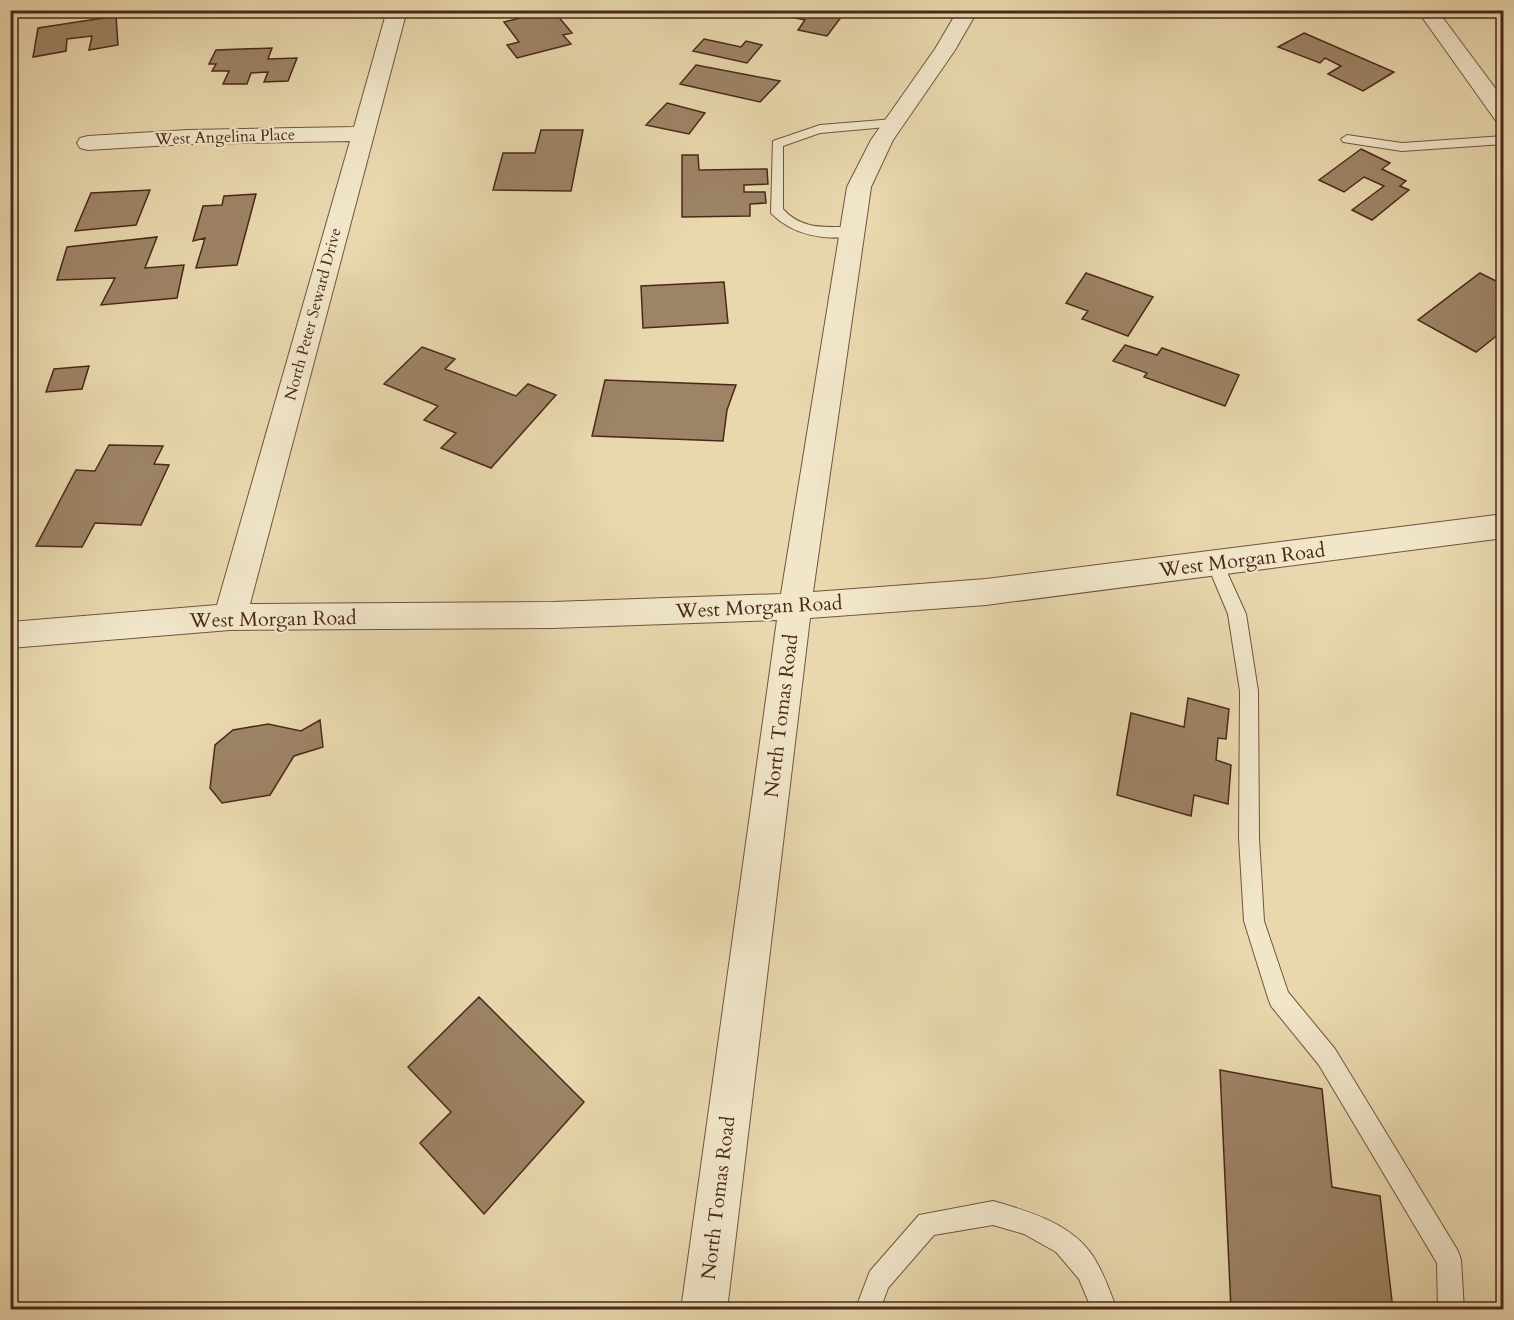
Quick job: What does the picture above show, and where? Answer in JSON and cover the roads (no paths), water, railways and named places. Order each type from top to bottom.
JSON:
[{"type":"street","name":"North Peter Seward Drive","points":[[230,617],[397,10]]},
{"type":"street","name":"North Tomas Road","points":[[704,1310],[795,606],[859,187],[894,123],[945,50],[968,10]]},
{"type":"street","points":[[1427,10],[1503,116]]},
{"type":"street","name":"West Angelina Place","points":[[88,143],[188,137],[363,134]]},
{"type":"street","name":"West Morgan Road","points":[[10,635],[230,617],[553,615],[795,606],[986,592],[1503,526]]},
{"type":"lane","points":[[851,232],[812,232],[786,224],[776,210],[777,144],[802,132],[832,126],[894,123]]},
{"type":"lane","points":[[1347,139],[1402,147],[1503,140]]},
{"type":"lane","points":[[1215,564],[1237,614],[1249,691],[1249,838],[1254,921],[1279,998],[1327,1057],[1449,1260],[1451,1310]]},
{"type":"lane","points":[[867,1310],[879,1280],[928,1224],[993,1213],[1028,1222],[1065,1243],[1088,1269],[1105,1310]]}]
